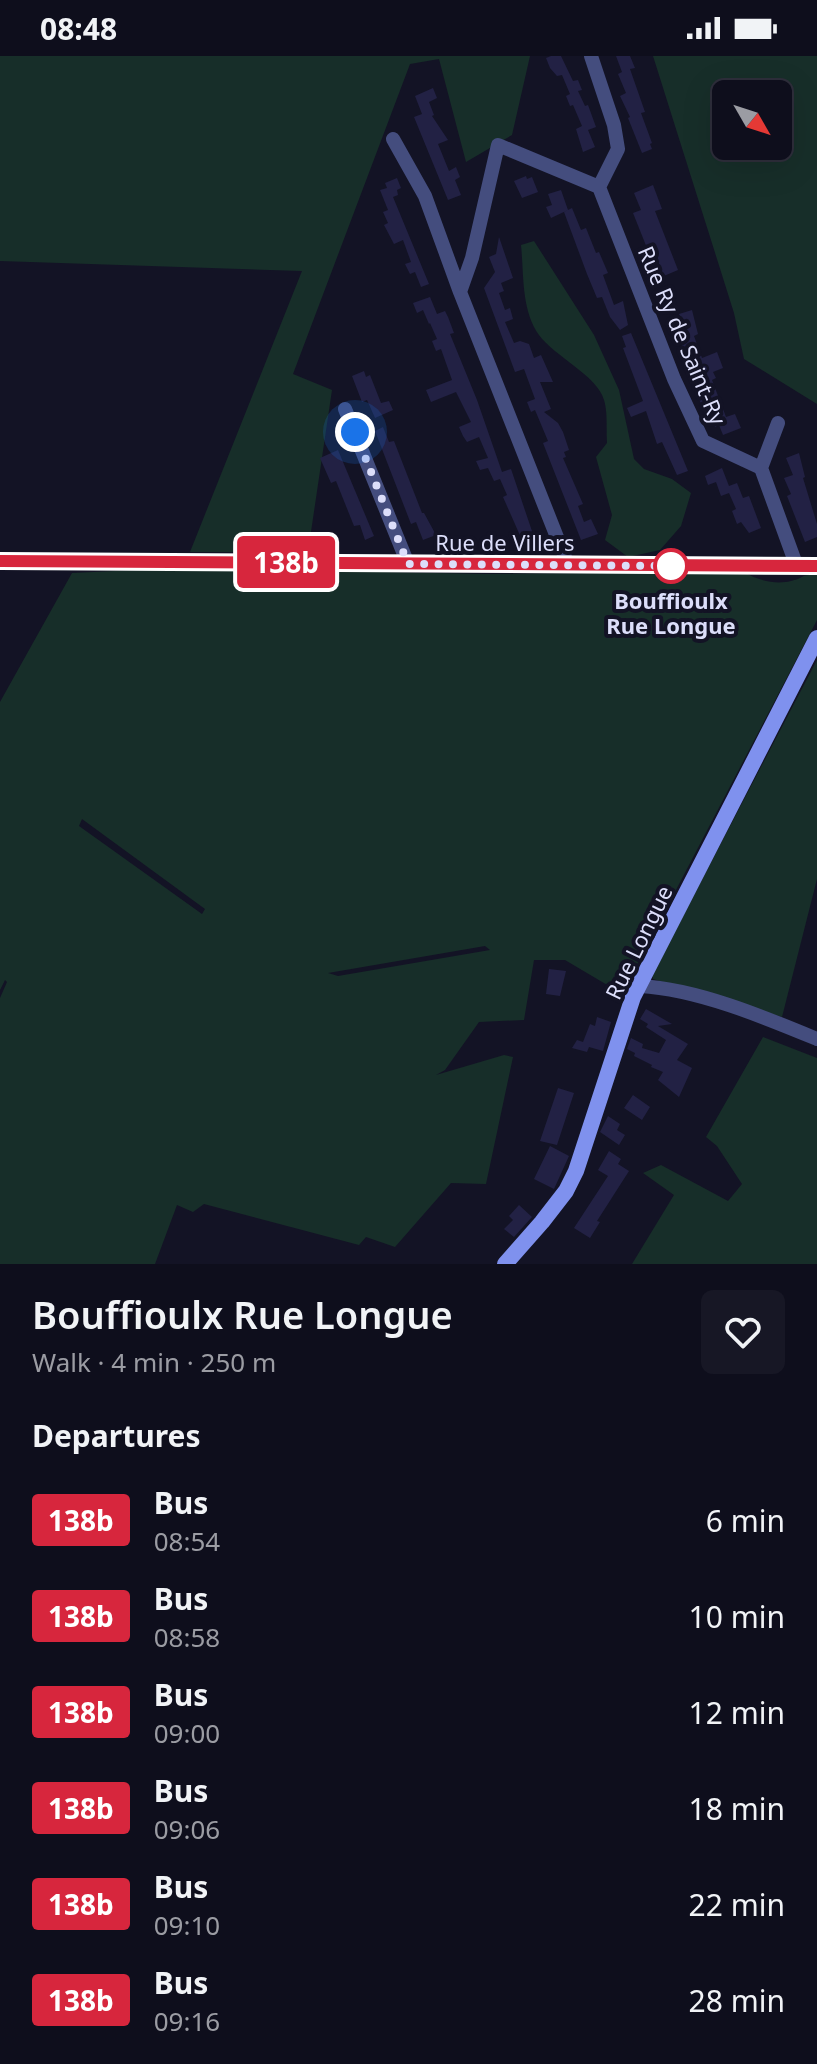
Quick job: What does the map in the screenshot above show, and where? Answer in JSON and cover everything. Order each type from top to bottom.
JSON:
[{"type":"street","points":[[460,292],[472,258],[498,145],[599,187],[618,149],[614,125],[591,56]]},
{"type":"street","points":[[393,139],[425,196],[568,565]]},
{"type":"street","name":"Rue Ry de Saint-Ry","points":[[599,187],[674,379],[703,441],[761,468]]},
{"type":"street","points":[[345,409],[408,564]]},
{"type":"street","points":[[778,423],[761,468],[797,567]]},
{"type":"street","name":"Rue de Villers","points":[[0,561],[817,566]]},
{"type":"street","name":"Rue Longue","points":[[505,1264],[550,1212],[576,1171],[633,997],[817,638]]},
{"type":"street","points":[[640,986],[661,987],[758,1014],[817,1039]]},
{"type":"green space","points":[[0,56],[530,56],[512,135],[466,162],[439,59],[410,64],[293,374],[332,390],[308,552],[190,552],[302,271],[0,261]]},
{"type":"green space","points":[[653,56],[817,56],[817,404],[744,359],[734,313]]},
{"type":"green space","points":[[534,241],[594,335],[619,390],[634,459],[644,469],[672,479],[691,493],[681,526],[660,550],[628,557],[605,540],[612,515],[596,457],[607,443],[605,405],[600,391],[585,374],[546,343],[533,325],[524,292],[521,245]]},
{"type":"green space","points":[[178,568],[486,574],[744,572],[773,582],[817,575],[817,620],[631,976],[614,989],[565,960],[534,960],[524,1020],[479,1022],[445,1070],[436,1075],[504,1055],[513,1057],[486,1184],[451,1183],[395,1247],[366,1237],[359,1245],[204,1204],[193,1212],[177,1205],[155,1264],[0,1264],[0,998],[7,982],[5,980],[0,990],[0,702],[72,573]],"holes":[[[82,819],[205,909],[202,914],[79,826]],[[485,946],[490,950],[338,976],[328,973]]]},
{"type":"green space","points":[[817,660],[817,879],[782,1017],[653,979],[652,975]]},
{"type":"green space","points":[[763,1037],[817,1058],[817,1264],[632,1264],[674,1195],[643,1173],[661,1165],[728,1201],[742,1184],[717,1146],[706,1137]]},
{"type":"building","points":[[561,56],[573,81],[578,80],[582,90],[578,91],[585,106],[588,105],[596,127],[588,130],[595,147],[583,152],[576,129],[582,126],[566,96],[570,94],[562,75],[557,76],[550,68],[546,58]]},
{"type":"building","points":[[616,56],[630,56],[635,68],[630,69],[652,143],[652,149],[642,153],[620,96],[626,93],[618,74],[622,72]]},
{"type":"building","points":[[433,88],[437,98],[429,102],[432,116],[448,140],[438,144],[449,171],[456,167],[460,177],[455,180],[461,195],[448,200],[414,117],[422,114],[415,96]]},
{"type":"building","points":[[526,176],[527,179],[532,177],[538,192],[522,198],[514,181]]},
{"type":"building","points":[[397,178],[401,188],[397,190],[398,195],[393,197],[429,284],[421,287],[415,272],[410,274],[405,264],[411,262],[403,240],[394,244],[384,225],[388,223],[383,212],[388,210],[380,190],[387,188],[385,183]]},
{"type":"building","points":[[653,185],[662,209],[655,211],[678,270],[659,278],[633,213],[641,210],[634,193]]},
{"type":"building","points":[[561,190],[568,210],[551,218],[546,207],[552,205],[548,194]]},
{"type":"building","points":[[572,208],[581,230],[586,228],[596,253],[599,252],[608,273],[603,275],[614,305],[623,301],[628,325],[620,330],[610,317],[602,297],[597,298],[587,274],[564,212]]},
{"type":"building","points":[[499,237],[513,278],[501,283],[504,291],[499,293],[505,310],[510,308],[513,319],[505,322],[514,343],[529,344],[534,358],[541,355],[553,382],[540,382],[551,409],[544,412],[558,423],[563,432],[569,450],[564,452],[566,457],[563,458],[583,504],[578,506],[584,522],[591,519],[598,534],[581,540],[543,443],[548,441],[535,410],[531,412],[527,402],[535,399],[524,369],[515,372],[484,288],[495,272],[489,257],[496,254]]},
{"type":"building","points":[[430,297],[437,314],[445,311],[448,317],[454,333],[450,334],[502,472],[511,469],[534,537],[522,540],[503,497],[507,495],[500,479],[494,481],[488,468],[480,470],[476,461],[488,458],[479,437],[467,442],[463,436],[459,427],[471,422],[456,392],[431,402],[426,390],[452,380],[441,349],[436,351],[432,341],[437,339],[430,323],[423,310],[417,313],[413,303]]},
{"type":"building","points":[[692,310],[698,334],[694,336],[702,358],[717,352],[723,368],[713,372],[716,378],[712,380],[726,417],[735,414],[741,428],[723,435],[719,425],[715,427],[711,417],[707,418],[678,348],[682,346],[678,335],[686,332],[679,314]]},
{"type":"building","points":[[631,333],[688,471],[677,475],[662,442],[657,444],[646,411],[631,417],[627,408],[643,401],[623,348],[626,347],[622,336]]},
{"type":"building","points":[[364,371],[366,377],[370,375],[381,403],[389,401],[393,410],[375,418],[367,400],[362,402],[352,376]]},
{"type":"building","points":[[383,427],[389,442],[394,441],[422,513],[436,535],[423,540],[416,522],[411,524],[375,431]]},
{"type":"building","points":[[338,450],[374,536],[365,540],[360,525],[354,526],[336,481],[331,483],[320,458]]},
{"type":"building","points":[[799,453],[817,524],[817,537],[805,542],[787,496],[791,494],[784,478],[793,475],[786,458]]},
{"type":"building","points":[[722,468],[729,486],[737,483],[743,498],[749,496],[761,528],[749,533],[741,522],[737,524],[732,511],[736,509],[729,493],[721,496],[716,482],[708,485],[705,476]]},
{"type":"building","points":[[549,969],[566,971],[560,996],[546,994]]},
{"type":"building","points":[[646,1009],[672,1024],[658,1026],[688,1044],[677,1060],[692,1068],[679,1097],[658,1080],[663,1072],[627,1049],[631,1038],[643,1044],[642,1048],[659,1053],[666,1040],[646,1027],[648,1024],[640,1019]]},
{"type":"building","points":[[597,1017],[611,1022],[603,1051],[589,1047],[587,1052],[572,1048],[577,1040],[583,1042],[590,1024],[595,1026]]},
{"type":"building","points":[[558,1088],[574,1093],[557,1145],[540,1141]]},
{"type":"building","points":[[633,1095],[650,1107],[642,1120],[624,1108]]},
{"type":"building","points":[[608,1116],[620,1124],[617,1130],[625,1135],[619,1145],[600,1132]]},
{"type":"building","points":[[550,1146],[569,1156],[554,1189],[534,1179]]},
{"type":"building","points":[[609,1151],[621,1159],[618,1164],[629,1171],[597,1221],[600,1222],[590,1238],[574,1228],[608,1176],[598,1170]]},
{"type":"building","points":[[519,1205],[532,1217],[514,1237],[504,1229],[513,1220],[509,1216]]},
{"type":"bus line","name":"138b","points":[[0,561],[817,566]]},
{"type":"place","name":"Bouffioulx Rue Longue","points":[[671,566]]},
{"type":"route","points":[[355,432],[408,564],[676,566],[671,566]]}]
